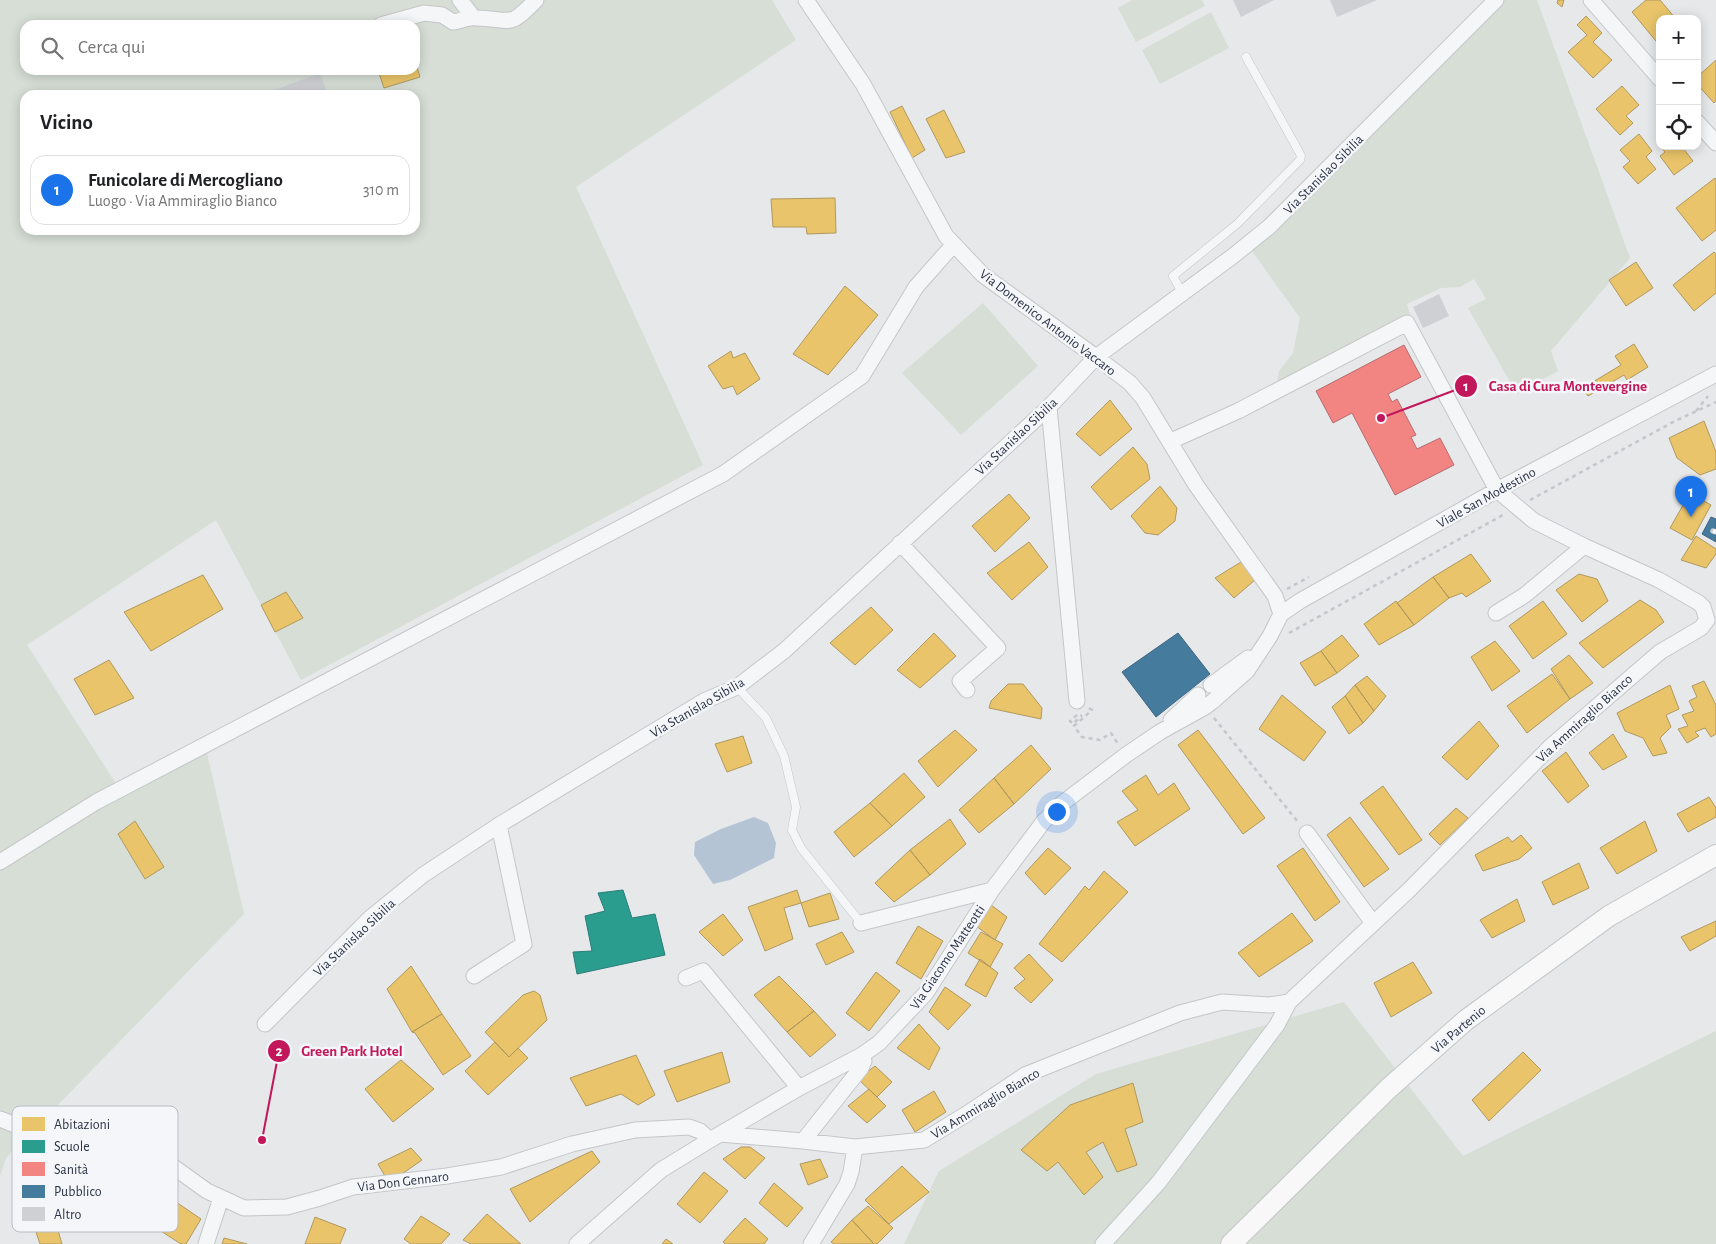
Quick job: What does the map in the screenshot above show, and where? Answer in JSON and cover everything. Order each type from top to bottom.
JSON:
[{"type":"main road","name":"Via Partenio","points":[[1231,1244],[1389,1088],[1466,1020],[1609,916],[1716,855]]},
{"type":"street","points":[[460,0],[473,17]]},
{"type":"street","points":[[399,20],[424,13],[442,15],[453,22],[473,17],[505,21],[513,20],[520,17],[536,0]]},
{"type":"street","name":"Via Domenico Antonio Vaccaro","points":[[806,0],[863,84],[946,236],[983,275],[1096,357],[1137,390],[1171,441],[1196,485],[1275,596],[1281,614]]},
{"type":"street","name":"Via Stanislao Sibilia","points":[[265,1024],[370,918],[423,875],[499,824],[704,701],[737,687],[784,651],[1049,407],[1096,357],[1270,226],[1496,0]]},
{"type":"street","points":[[1591,0],[1656,74]]},
{"type":"street","points":[[1701,126],[1714,137]]},
{"type":"street","points":[[0,862],[96,802],[723,474],[862,376],[916,288],[954,244]]},
{"type":"street","points":[[1171,441],[1238,411],[1407,324],[1497,490]]},
{"type":"street","name":"Viale San Modestino","points":[[1270,636],[1281,614],[1300,601],[1497,490],[1716,374]]},
{"type":"street","points":[[1049,407],[1079,707]]},
{"type":"street","name":"Via Ammiraglio Bianco","points":[[1103,1244],[1159,1182],[1277,1025],[1289,1002],[1409,890],[1550,747],[1660,652],[1701,628],[1706,620],[1703,607],[1699,603],[1660,580],[1534,521],[1497,490]]},
{"type":"street","points":[[900,543],[998,648],[960,681],[966,690]]},
{"type":"street","points":[[1496,613],[1525,595],[1584,546]]},
{"type":"street","points":[[1211,685],[1244,662],[1270,636]]},
{"type":"street","name":"Via Giacomo Matteotti","points":[[577,1244],[661,1170],[799,1088],[862,1055],[880,1043],[926,993],[992,890],[1044,821],[1060,805],[1126,755],[1246,671],[1270,636]]},
{"type":"street","points":[[474,976],[524,944],[499,824]]},
{"type":"street","points":[[1307,833],[1373,924]]},
{"type":"street","name":"Via Giacomo Matteotti","points":[[861,923],[992,890]]},
{"type":"street","points":[[686,978],[703,971],[799,1088]]},
{"type":"street","name":"Via Ammiraglio Bianco","points":[[715,1137],[772,1138],[855,1147],[924,1140],[1025,1075],[1180,1013],[1222,1002],[1270,1005],[1289,1002]]},
{"type":"street","points":[[1270,1005],[1277,1025]]},
{"type":"street","points":[[803,1141],[861,1068],[864,1061],[862,1055]]},
{"type":"street","points":[[762,1110],[764,1127],[772,1138]]},
{"type":"street","name":"Via Don Gennaro","points":[[0,1119],[12,1124]]},
{"type":"street","name":"Via Don Gennaro","points":[[178,1170],[207,1191],[244,1208],[287,1207],[353,1187],[447,1176],[501,1167],[572,1144],[635,1130],[689,1127],[715,1137]]},
{"type":"street","points":[[811,1244],[847,1184],[855,1147]]},
{"type":"street","points":[[206,1244],[221,1198]]},
{"type":"lane","points":[[1182,293],[1172,276],[1237,224],[1300,160],[1301,156],[1298,150],[1246,57]]},
{"type":"lane","points":[[737,687],[766,718],[784,756],[796,807],[792,830],[801,848],[861,923]]},
{"type":"path","points":[[1695,412],[1708,396],[1716,391]]},
{"type":"path","points":[[1288,634],[1675,421],[1716,402]]},
{"type":"path","points":[[1202,701],[1307,833]]},
{"type":"path","points":[[1079,707],[1070,722],[1073,724],[1089,708],[1092,710],[1074,726],[1082,737],[1100,740],[1111,734],[1126,755]]},
{"type":"shaded area","points":[[0,0],[772,0],[796,40],[576,187],[703,465],[301,680],[216,520],[27,645],[116,784],[206,749],[244,914],[57,1106],[12,1106],[12,1152],[6,1158],[0,1176]]},
{"type":"shaded area","points":[[1132,0],[1202,0],[1205,6],[1136,42],[1118,8]]},
{"type":"shaded area","points":[[1504,0],[1537,0],[1630,258],[1551,351],[1558,371],[1517,394],[1468,308],[1486,299],[1474,279],[1460,287],[1441,288],[1407,304],[1411,318],[1276,386],[1279,371],[1293,353],[1300,318],[1252,251]]},
{"type":"shaded area","points":[[1211,12],[1229,48],[1160,84],[1142,50]]},
{"type":"shaded area","points":[[983,303],[1038,366],[961,435],[902,373]]},
{"type":"shaded area","points":[[1344,1002],[1463,1156],[1716,1031],[1716,1244],[904,1244],[939,1171],[1096,1074]]},
{"type":"water","points":[[754,817],[768,823],[776,843],[774,858],[730,880],[713,884],[694,855],[695,842],[721,829]]},
{"type":"building: Abitazioni","points":[[1558,0],[1564,0],[1562,7],[1557,3]]},
{"type":"building: Abitazioni","points":[[1646,0],[1660,0],[1673,15],[1656,15],[1656,41],[1632,12]]},
{"type":"building: Abitazioni","points":[[1586,16],[1602,33],[1593,42],[1612,60],[1593,78],[1568,52],[1587,35],[1577,25]]},
{"type":"building: Abitazioni","points":[[1716,60],[1716,101],[1714,103],[1701,88],[1701,73]]},
{"type":"building: Abitazioni","points":[[380,75],[419,75],[420,77],[384,88]]},
{"type":"building: Abitazioni","points":[[1622,86],[1639,105],[1626,116],[1633,123],[1620,135],[1596,109]]},
{"type":"building: Abitazioni","points":[[902,106],[925,150],[912,158],[890,112]]},
{"type":"building: Abitazioni","points":[[944,110],[965,152],[946,158],[926,119]]},
{"type":"building: Abitazioni","points":[[1639,134],[1652,151],[1646,157],[1656,169],[1638,184],[1623,167],[1630,161],[1620,150]]},
{"type":"building: Abitazioni","points":[[1663,150],[1685,150],[1693,161],[1674,175],[1660,156],[1665,152]]},
{"type":"building: Abitazioni","points":[[1715,178],[1716,230],[1702,241],[1676,208]]},
{"type":"building: Abitazioni","points":[[835,198],[836,233],[807,234],[806,227],[773,227],[771,199]]},
{"type":"building: Abitazioni","points":[[1714,252],[1716,254],[1716,293],[1694,311],[1673,285]]},
{"type":"building: Abitazioni","points":[[1636,262],[1653,288],[1626,306],[1609,280]]},
{"type":"building: Abitazioni","points":[[845,286],[878,315],[828,375],[793,354]]},
{"type":"building: Abitazioni","points":[[1634,344],[1648,367],[1627,380],[1624,375],[1588,396],[1583,388],[1621,365],[1615,356]]},
{"type":"building: Abitazioni","points":[[731,351],[733,358],[745,353],[760,379],[737,395],[733,386],[723,389],[708,366]]},
{"type":"building: Abitazioni","points":[[1110,400],[1132,429],[1100,456],[1076,434]]},
{"type":"building: Abitazioni","points":[[1704,421],[1716,452],[1716,469],[1700,475],[1677,458],[1669,438]]},
{"type":"building: Abitazioni","points":[[1133,447],[1147,464],[1150,479],[1111,510],[1091,487]]},
{"type":"building: Abitazioni","points":[[1160,486],[1177,508],[1175,521],[1158,535],[1145,533],[1131,516]]},
{"type":"building: Abitazioni","points":[[1690,493],[1711,505],[1692,540],[1670,528]]},
{"type":"building: Abitazioni","points":[[1009,494],[1030,518],[995,552],[972,526]]},
{"type":"building: Abitazioni","points":[[1696,536],[1716,549],[1716,554],[1706,568],[1681,560]]},
{"type":"building: Abitazioni","points":[[1029,542],[1048,567],[1012,600],[987,573]]},
{"type":"building: Abitazioni","points":[[1471,554],[1491,581],[1466,597],[1462,593],[1449,598],[1433,577]]},
{"type":"building: Abitazioni","points":[[1241,562],[1255,580],[1234,598],[1215,578]]},
{"type":"building: Abitazioni","points":[[1579,574],[1597,579],[1608,601],[1582,622],[1556,590]]},
{"type":"building: Abitazioni","points":[[203,575],[223,609],[151,651],[124,612]]},
{"type":"building: Abitazioni","points":[[1433,577],[1449,598],[1414,625],[1397,603]]},
{"type":"building: Abitazioni","points":[[286,592],[303,618],[275,632],[261,605]]},
{"type":"building: Abitazioni","points":[[1640,600],[1656,610],[1664,622],[1603,668],[1579,643]]},
{"type":"building: Abitazioni","points":[[1396,601],[1414,625],[1379,645],[1364,624]]},
{"type":"building: Abitazioni","points":[[1543,601],[1567,634],[1533,659],[1509,626]]},
{"type":"building: Abitazioni","points":[[871,607],[893,630],[855,665],[830,643]]},
{"type":"building: Abitazioni","points":[[934,633],[956,656],[920,688],[897,670]]},
{"type":"building: Abitazioni","points":[[1342,635],[1359,656],[1337,673],[1321,651]]},
{"type":"building: Abitazioni","points":[[1495,641],[1520,671],[1492,691],[1471,657]]},
{"type":"building: Abitazioni","points":[[1321,651],[1337,673],[1315,686],[1300,663]]},
{"type":"building: Abitazioni","points":[[1569,655],[1593,683],[1570,699],[1551,669]]},
{"type":"building: Abitazioni","points":[[109,660],[134,698],[95,715],[74,679]]},
{"type":"building: Abitazioni","points":[[1552,674],[1570,699],[1527,733],[1507,706]]},
{"type":"building: Abitazioni","points":[[1367,676],[1386,696],[1374,711],[1355,685]]},
{"type":"building: Abitazioni","points":[[1704,681],[1716,705],[1716,734],[1711,737],[1705,728],[1695,732],[1699,736],[1687,743],[1678,729],[1688,726],[1682,715],[1694,711],[1689,701],[1697,697],[1692,686]]},
{"type":"building: Abitazioni","points":[[1008,684],[1023,684],[1042,708],[1041,719],[989,708],[991,701]]},
{"type":"building: Abitazioni","points":[[1355,685],[1374,711],[1363,723],[1345,696]]},
{"type":"building: Abitazioni","points":[[1670,685],[1679,709],[1666,715],[1671,727],[1660,738],[1667,753],[1653,756],[1643,738],[1625,731],[1617,713]]},
{"type":"building: Abitazioni","points":[[1282,695],[1326,732],[1304,761],[1259,729]]},
{"type":"building: Abitazioni","points":[[1345,696],[1363,723],[1349,734],[1332,707]]},
{"type":"building: Abitazioni","points":[[1479,721],[1499,746],[1467,780],[1442,757]]},
{"type":"building: Abitazioni","points":[[955,730],[977,750],[938,787],[918,761]]},
{"type":"building: Abitazioni","points":[[1198,730],[1265,818],[1243,834],[1178,745]]},
{"type":"building: Abitazioni","points":[[1613,734],[1627,757],[1603,770],[1589,753]]},
{"type":"building: Abitazioni","points":[[743,736],[752,763],[727,772],[715,744]]},
{"type":"building: Abitazioni","points":[[1031,745],[1051,769],[1014,804],[994,778]]},
{"type":"building: Abitazioni","points":[[1566,752],[1589,786],[1568,803],[1542,771]]},
{"type":"building: Abitazioni","points":[[904,773],[925,797],[892,826],[870,803]]},
{"type":"building: Abitazioni","points":[[1146,775],[1158,795],[1174,783],[1190,809],[1135,846],[1117,822],[1138,810],[1122,791]]},
{"type":"building: Abitazioni","points":[[994,778],[1014,804],[979,833],[959,810]]},
{"type":"building: Abitazioni","points":[[1383,786],[1422,840],[1399,855],[1360,803]]},
{"type":"building: Abitazioni","points":[[1709,797],[1716,808],[1716,817],[1688,832],[1677,814]]},
{"type":"building: Abitazioni","points":[[870,803],[892,826],[854,857],[834,832]]},
{"type":"building: Abitazioni","points":[[1456,808],[1468,818],[1440,845],[1429,834]]},
{"type":"building: Abitazioni","points":[[1350,817],[1389,869],[1364,887],[1327,835]]},
{"type":"building: Abitazioni","points":[[950,819],[966,844],[930,875],[910,850]]},
{"type":"building: Abitazioni","points":[[135,821],[164,867],[145,879],[118,834]]},
{"type":"building: Abitazioni","points":[[1645,821],[1657,851],[1617,874],[1600,848]]},
{"type":"building: Abitazioni","points":[[1521,835],[1532,848],[1519,859],[1483,871],[1475,855],[1508,837],[1512,842]]},
{"type":"building: Abitazioni","points":[[1048,848],[1071,868],[1045,895],[1025,873]]},
{"type":"building: Abitazioni","points":[[1303,848],[1340,902],[1315,921],[1277,866]]},
{"type":"building: Abitazioni","points":[[910,850],[930,875],[894,902],[875,883]]},
{"type":"building: Abitazioni","points":[[1579,863],[1589,888],[1553,905],[1542,882]]},
{"type":"building: Abitazioni","points":[[1104,871],[1128,892],[1062,962],[1039,944],[1085,886],[1089,890]]},
{"type":"building: Abitazioni","points":[[797,890],[801,903],[784,908],[793,939],[765,951],[748,907]]},
{"type":"building: Abitazioni","points":[[830,893],[839,919],[809,927],[801,903]]},
{"type":"building: Abitazioni","points":[[1517,899],[1525,921],[1492,938],[1480,920]]},
{"type":"building: Abitazioni","points":[[991,905],[1007,917],[995,940],[976,926]]},
{"type":"building: Abitazioni","points":[[1292,913],[1313,941],[1259,977],[1238,953]]},
{"type":"building: Abitazioni","points":[[723,914],[743,940],[723,956],[699,932]]},
{"type":"building: Abitazioni","points":[[1716,921],[1716,936],[1690,951],[1681,937]]},
{"type":"building: Abitazioni","points":[[918,926],[943,941],[921,979],[896,963]]},
{"type":"building: Abitazioni","points":[[842,932],[854,952],[826,965],[816,944]]},
{"type":"building: Abitazioni","points":[[981,932],[1003,944],[990,967],[968,953]]},
{"type":"building: Abitazioni","points":[[1029,954],[1053,980],[1031,1003],[1014,988],[1025,979],[1014,968]]},
{"type":"building: Abitazioni","points":[[980,959],[998,973],[986,997],[965,985]]},
{"type":"building: Abitazioni","points":[[1413,962],[1432,993],[1391,1017],[1374,983]]},
{"type":"building: Abitazioni","points":[[411,966],[442,1014],[412,1032],[387,989]]},
{"type":"building: Abitazioni","points":[[876,972],[900,991],[869,1031],[846,1013]]},
{"type":"building: Abitazioni","points":[[779,976],[814,1011],[787,1032],[754,995]]},
{"type":"building: Abitazioni","points":[[945,987],[971,1005],[948,1030],[929,1012]]},
{"type":"building: Abitazioni","points":[[534,991],[540,995],[547,1020],[509,1057],[485,1032],[523,995]]},
{"type":"building: Abitazioni","points":[[814,1011],[836,1035],[810,1057],[787,1032]]},
{"type":"building: Abitazioni","points":[[442,1014],[471,1056],[443,1075],[415,1033],[412,1032]]},
{"type":"building: Abitazioni","points":[[919,1024],[940,1048],[929,1070],[897,1048]]},
{"type":"building: Abitazioni","points":[[495,1042],[509,1057],[518,1048],[528,1058],[488,1095],[465,1071]]},
{"type":"building: Abitazioni","points":[[722,1052],[730,1082],[677,1102],[664,1071]]},
{"type":"building: Abitazioni","points":[[1523,1052],[1541,1070],[1489,1121],[1472,1100]]},
{"type":"building: Abitazioni","points":[[636,1055],[655,1095],[638,1105],[621,1094],[586,1106],[570,1078]]},
{"type":"building: Abitazioni","points":[[401,1060],[434,1089],[393,1122],[365,1089]]},
{"type":"building: Abitazioni","points":[[875,1066],[892,1082],[877,1097],[858,1079]]},
{"type":"building: Abitazioni","points":[[1133,1083],[1143,1122],[1125,1129],[1137,1165],[1117,1172],[1103,1142],[1086,1152],[1103,1177],[1084,1195],[1058,1162],[1047,1171],[1021,1150],[1070,1105]]},
{"type":"building: Abitazioni","points":[[869,1089],[886,1106],[867,1123],[848,1106]]},
{"type":"building: Abitazioni","points":[[934,1091],[946,1112],[915,1132],[902,1110]]},
{"type":"building: Abitazioni","points":[[741,1147],[750,1147],[765,1158],[745,1179],[723,1159]]},
{"type":"building: Abitazioni","points":[[411,1148],[422,1160],[389,1183],[378,1164]]},
{"type":"building: Abitazioni","points":[[592,1151],[600,1162],[530,1222],[510,1189]]},
{"type":"building: Abitazioni","points":[[820,1159],[828,1177],[808,1185],[800,1164]]},
{"type":"building: Abitazioni","points":[[902,1166],[929,1192],[889,1224],[865,1200]]},
{"type":"building: Abitazioni","points":[[704,1172],[728,1191],[700,1223],[677,1204]]},
{"type":"building: Abitazioni","points":[[774,1183],[803,1208],[787,1227],[759,1203]]},
{"type":"building: Abitazioni","points":[[178,1203],[201,1219],[186,1244],[181,1244],[162,1232],[178,1232]]},
{"type":"building: Abitazioni","points":[[868,1206],[893,1228],[877,1244],[874,1244],[852,1220]]},
{"type":"building: Abitazioni","points":[[487,1214],[521,1244],[471,1244],[463,1240]]},
{"type":"building: Abitazioni","points":[[421,1216],[450,1234],[441,1244],[411,1244],[404,1239]]},
{"type":"building: Abitazioni","points":[[315,1217],[346,1229],[340,1244],[305,1244]]},
{"type":"building: Abitazioni","points":[[745,1218],[768,1239],[764,1244],[726,1244],[723,1242]]},
{"type":"building: Abitazioni","points":[[852,1220],[874,1244],[834,1244],[831,1242]]},
{"type":"building: Abitazioni","points":[[36,1232],[58,1232],[62,1244],[40,1244]]},
{"type":"building: Abitazioni","points":[[224,1238],[247,1244],[222,1244]]},
{"type":"building: Abitazioni","points":[[666,1239],[673,1244],[662,1244]]},
{"type":"building: Scuole","points":[[623,890],[632,918],[655,914],[665,955],[577,974],[573,952],[592,951],[585,916],[605,911],[598,893]]},
{"type":"building: Sanità","points":[[1404,345],[1421,377],[1388,394],[1392,402],[1397,399],[1416,435],[1411,437],[1417,449],[1440,438],[1454,465],[1395,495],[1352,413],[1333,423],[1316,391]]},
{"type":"building: Pubblico","points":[[1711,517],[1716,519],[1716,542],[1702,534]]},
{"type":"building: Pubblico","points":[[1178,633],[1210,674],[1156,717],[1122,672]]},
{"type":"building: Altro","points":[[1233,0],[1274,0],[1241,17]]},
{"type":"building: Altro","points":[[1330,0],[1377,0],[1337,17]]},
{"type":"building: Altro","points":[[315,75],[321,75],[326,90],[274,90]]},
{"type":"building: Altro","points":[[1439,294],[1449,316],[1423,328],[1413,307]]},
{"type":"place","name":"Casa di Cura Montevergine","points":[[1381,418]]},
{"type":"place","name":"Funicolare di Mercogliano","points":[[1691,517]]},
{"type":"place","name":"Green Park Hotel","points":[[262,1140]]}]
